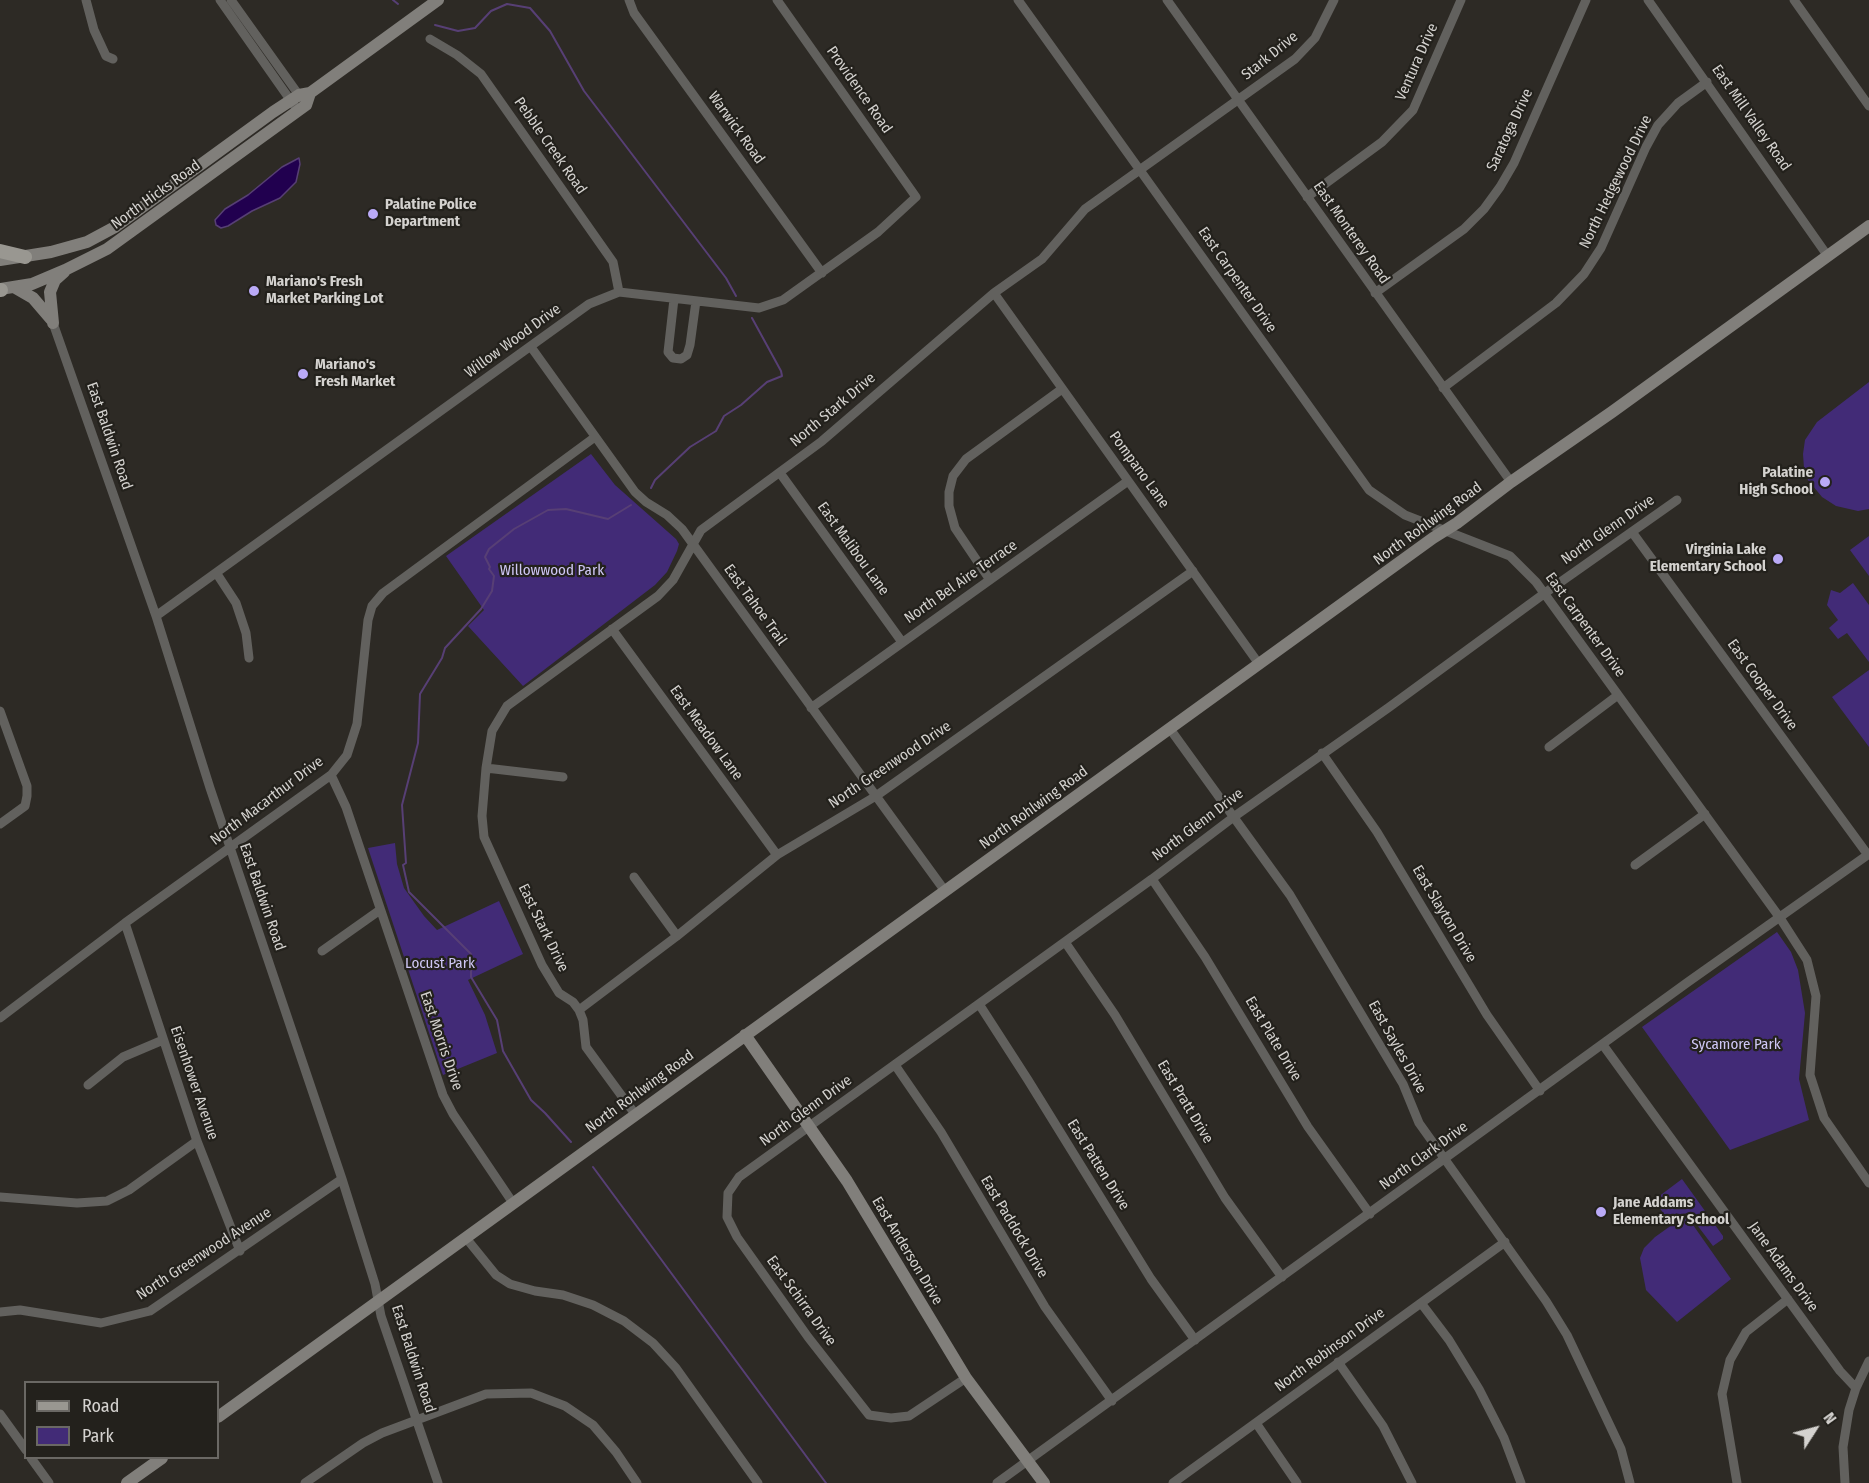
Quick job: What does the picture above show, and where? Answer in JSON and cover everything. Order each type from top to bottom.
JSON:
[{"type":"main road","points":[[0,251],[25,257]]},
{"type":"street","points":[[86,0],[98,39],[106,56],[113,59]]},
{"type":"street","points":[[220,0],[301,101]]},
{"type":"street","points":[[231,0],[301,101]]},
{"type":"street","name":"North Hicks Road","points":[[4,289],[32,284],[107,249],[438,0]]},
{"type":"street","name":"Warwick Road","points":[[629,0],[634,12],[822,273]]},
{"type":"street","name":"Providence Road","points":[[777,0],[916,197]]},
{"type":"street","name":"East Carpenter Drive","points":[[1018,0],[1370,490],[1405,515],[1510,556],[1545,593],[1780,918],[1808,960],[1816,996],[1810,1075],[1824,1118],[1869,1184]]},
{"type":"street","name":"Stark Drive","points":[[1238,101],[1305,49],[1326,20],[1334,0]]},
{"type":"street","name":"Ventura Drive","points":[[1307,196],[1382,142],[1413,110],[1461,0]]},
{"type":"street","name":"Saratoga Drive","points":[[1375,293],[1464,229],[1484,209],[1500,187],[1514,163],[1586,0]]},
{"type":"street","name":"East Mill Valley Road","points":[[1648,0],[1827,255]]},
{"type":"street","points":[[1794,0],[1869,105]]},
{"type":"street","name":"East Monterey Road","points":[[1171,1],[1238,101],[1511,482]]},
{"type":"street","name":"Pebble Creek Road","points":[[430,39],[457,55],[481,74],[613,262],[619,292]]},
{"type":"street","name":"North Hedgewood Drive","points":[[1443,388],[1556,303],[1584,274],[1601,248],[1658,125],[1678,103],[1707,82]]},
{"type":"street","name":"North Hicks Road","points":[[0,260],[48,253],[87,242],[115,227],[301,101]]},
{"type":"street","name":"North Stark Drive","points":[[486,768],[492,731],[507,706],[658,596],[673,580],[701,530],[822,441],[994,292],[1042,259],[1081,213],[1238,101]]},
{"type":"street","name":"Willow Wood Drive","points":[[156,616],[589,304],[619,292],[759,308],[783,300],[822,273],[878,232],[916,197]]},
{"type":"street","points":[[137,227],[137,220],[153,200]]},
{"type":"street","name":"North Rohlwing Road","points":[[219,1416],[634,1114],[1869,226]]},
{"type":"street","points":[[53,323],[50,292],[55,280],[65,270]]},
{"type":"street","points":[[4,289],[33,298],[42,306],[53,323]]},
{"type":"street","name":"Pompano Lane","points":[[994,292],[1259,664]]},
{"type":"street","points":[[674,299],[668,352],[673,358],[681,359],[687,355],[690,345],[696,301]]},
{"type":"street","name":"East Baldwin Road","points":[[53,323],[156,616],[230,848],[342,1179],[375,1284],[381,1316],[438,1483]]},
{"type":"street","name":"East Tahoe Trail","points":[[531,347],[634,492],[675,521],[693,543],[945,891]]},
{"type":"street","points":[[990,580],[955,528],[949,506],[953,476],[966,459],[1062,388]]},
{"type":"street","name":"North Macarthur Drive","points":[[0,1018],[125,923],[331,775],[347,756],[357,724],[368,620],[372,606],[383,593],[595,437]]},
{"type":"street","name":"East Malibou Lane","points":[[780,473],[902,642]]},
{"type":"street","name":"North Bel Aire Terrace","points":[[811,708],[1128,481]]},
{"type":"street","name":"North Glenn Drive","points":[[739,1177],[1152,879],[1322,753],[1677,500]]},
{"type":"street","name":"East Cooper Drive","points":[[1632,532],[1868,855]]},
{"type":"street","name":"North Greenwood Drive","points":[[579,1010],[677,936],[777,855],[876,796],[1193,571]]},
{"type":"street","points":[[217,574],[236,603],[246,633],[249,657]]},
{"type":"street","name":"East Meadow Lane","points":[[612,629],[777,855]]},
{"type":"street","points":[[1549,747],[1618,695]]},
{"type":"street","points":[[0,711],[27,786],[25,806],[0,824]]},
{"type":"street","name":"East Sayles Drive","points":[[1170,729],[1290,895],[1404,1084],[1419,1123],[1546,1300],[1579,1358],[1621,1449],[1630,1483]]},
{"type":"street","name":"East Slayton Drive","points":[[1322,753],[1377,832],[1486,1015],[1540,1091]]},
{"type":"street","points":[[486,768],[563,777]]},
{"type":"street","name":"East Stark Drive","points":[[486,768],[482,816],[484,837],[542,965],[559,993],[573,1002],[579,1010]]},
{"type":"street","name":"East Morris Drive","points":[[331,775],[346,807],[443,1095],[453,1114],[513,1203]]},
{"type":"street","points":[[1635,865],[1705,814]]},
{"type":"street","name":"North Clark Drive","points":[[997,1483],[1868,855]]},
{"type":"street","points":[[634,877],[677,936]]},
{"type":"street","name":"East Plate Drive","points":[[1152,879],[1205,957],[1308,1127],[1370,1214]]},
{"type":"street","points":[[322,951],[380,910]]},
{"type":"street","name":"Eisenhower Avenue","points":[[125,923],[197,1141],[240,1251]]},
{"type":"street","name":"East Pratt Drive","points":[[1065,942],[1115,1015],[1225,1198],[1281,1277]]},
{"type":"street","name":"East Patten Drive","points":[[979,1004],[1029,1080],[1151,1279],[1195,1340]]},
{"type":"street","points":[[579,1010],[583,1020],[586,1047],[634,1114]]},
{"type":"street","name":"East Anderson Drive","points":[[745,1035],[847,1181],[966,1378],[1044,1483]]},
{"type":"street","points":[[88,1085],[123,1057],[163,1040]]},
{"type":"street","name":"Jane Adams Drive","points":[[1603,1046],[1840,1371],[1856,1388]]},
{"type":"street","name":"East Paddock Drive","points":[[895,1065],[941,1132],[1045,1307],[1112,1401]]},
{"type":"street","points":[[0,1195],[77,1203],[107,1201],[129,1190],[197,1141]]},
{"type":"street","name":"East Schirra Drive","points":[[739,1177],[728,1193],[727,1217],[736,1237],[855,1400],[869,1415],[891,1419],[909,1416],[966,1378]]},
{"type":"street","name":"North Greenwood Avenue","points":[[0,1312],[20,1310],[101,1323],[150,1311],[342,1179]]},
{"type":"street","points":[[466,1238],[496,1275],[510,1284],[563,1295],[593,1305],[624,1321],[653,1343],[676,1368],[758,1483]]},
{"type":"street","name":"North Robinson Drive","points":[[1174,1483],[1504,1242]]},
{"type":"street","points":[[1737,1483],[1722,1394],[1730,1360],[1746,1332],[1788,1299]]},
{"type":"street","points":[[1421,1303],[1449,1340],[1479,1389],[1504,1438],[1521,1483]]},
{"type":"street","points":[[1845,1483],[1843,1447],[1849,1410],[1856,1388],[1869,1361]]},
{"type":"street","points":[[1338,1362],[1383,1426],[1412,1483]]},
{"type":"street","points":[[305,1483],[363,1443],[382,1433],[486,1394],[531,1393],[565,1406],[592,1425],[616,1452],[637,1483]]},
{"type":"street","points":[[0,1414],[24,1447]]},
{"type":"street","points":[[1256,1423],[1297,1483]]},
{"type":"street","points":[[32,1459],[49,1483]]},
{"type":"street","points":[[127,1483],[161,1459]]},
{"type":"green space","points":[[1869,382],[1869,509],[1858,511],[1836,506],[1822,497],[1808,480],[1803,454],[1805,440],[1817,422]]},
{"type":"green space","name":"Willowwood Park","points":[[591,454],[615,485],[676,539],[679,544],[677,551],[667,572],[655,585],[523,686],[468,626],[484,610],[446,556]]},
{"type":"green space","points":[[1869,536],[1869,576],[1850,550]]},
{"type":"green space","points":[[1853,583],[1869,605],[1869,662],[1847,633],[1838,639],[1829,628],[1838,620],[1827,605],[1831,590],[1840,593]]},
{"type":"green space","points":[[1869,670],[1869,747],[1832,697]]},
{"type":"green space","name":"Locust Park","points":[[395,843],[397,864],[404,888],[437,930],[499,901],[523,954],[468,980],[485,1015],[497,1053],[443,1075],[368,848]]},
{"type":"green space","name":"Sycamore Park","points":[[1777,932],[1791,952],[1798,970],[1805,1013],[1799,1079],[1809,1120],[1730,1150],[1642,1027]]},
{"type":"green space","points":[[1682,1179],[1723,1236],[1723,1239],[1713,1246],[1688,1213],[1666,1217],[1654,1200]]},
{"type":"green space","points":[[1686,1215],[1731,1279],[1677,1322],[1646,1290],[1640,1258],[1644,1248],[1655,1237]]},
{"type":"shaded area","points":[[299,158],[296,182],[280,198],[252,211],[228,226],[221,228],[216,225],[215,220],[225,209],[248,195],[282,167]]},
{"type":"waterway","points":[[393,0],[398,4]]},
{"type":"waterway","points":[[435,25],[458,31],[475,28],[491,11],[507,4],[530,8],[550,31],[584,91],[726,278],[736,296]]},
{"type":"waterway","points":[[651,488],[655,480],[690,447],[716,431],[724,416],[741,405],[767,382],[782,376],[752,318]]},
{"type":"waterway","points":[[571,1142],[531,1100],[503,1051],[497,1020],[471,977],[471,954],[409,892],[403,865],[406,863],[402,805],[418,743],[420,694],[442,658],[445,648],[481,609],[492,591],[494,576],[485,557],[489,549],[514,529],[548,510],[566,509],[608,519],[631,505]]},
{"type":"waterway","points":[[593,1167],[826,1483]]},
{"type":"place","name":"Palatine Police Department","points":[[373,214]]},
{"type":"place","name":"Mariano's Fresh Market Parking Lot","points":[[254,291]]},
{"type":"place","name":"Mariano's Fresh Market","points":[[303,374]]},
{"type":"place","name":"Palatine High School","points":[[1825,482]]},
{"type":"place","name":"Virginia Lake Elementary School","points":[[1778,559]]},
{"type":"place","name":"Jane Addams Elementary School","points":[[1601,1212]]}]
